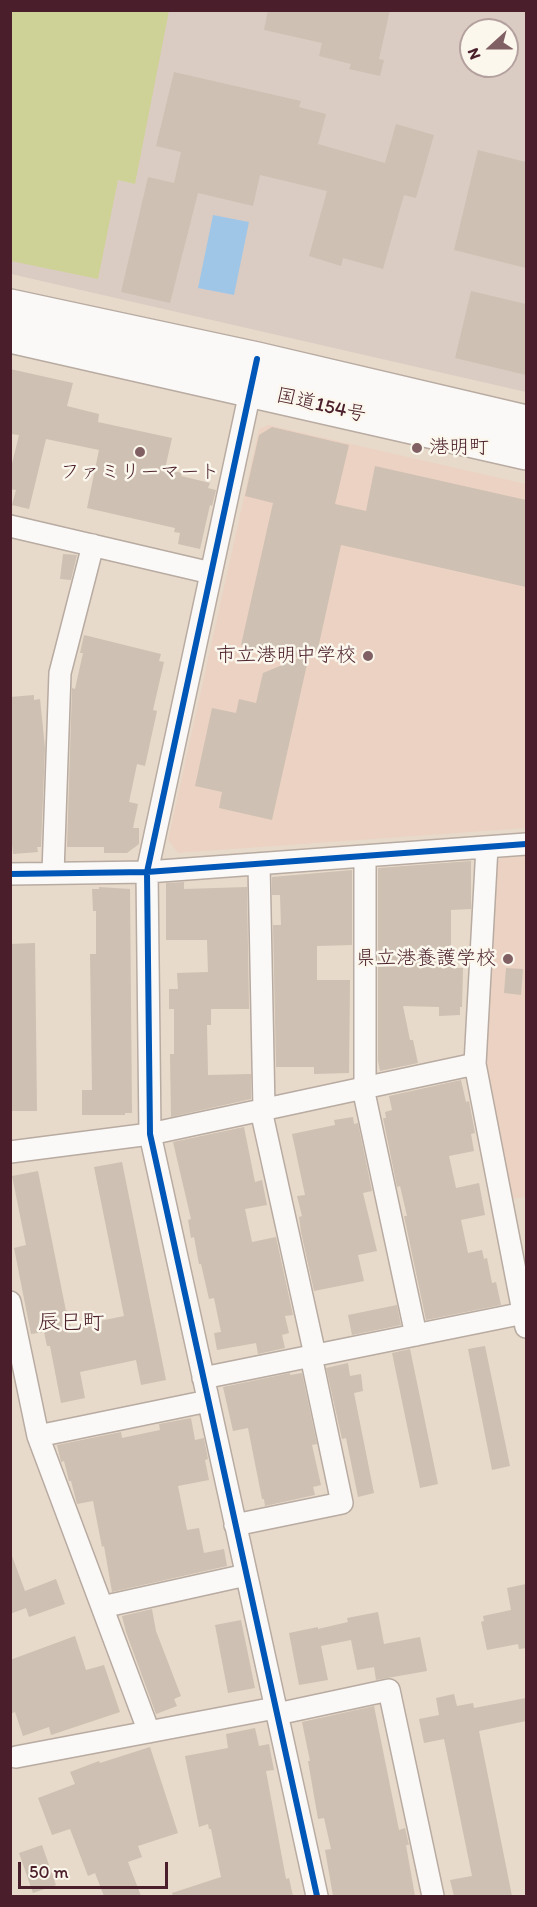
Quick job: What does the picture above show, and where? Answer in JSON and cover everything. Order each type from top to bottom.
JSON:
[{"type":"highway","name":"国道154号","points":[[10,306],[526,453]]},
{"type":"highway","name":"国道154号","points":[[10,336],[526,422]]},
{"type":"street","points":[[254,375],[147,872],[150,1134],[317,1896]]},
{"type":"street","points":[[10,526],[211,573]]},
{"type":"street","points":[[53,873],[60,673],[93,545]]},
{"type":"street","points":[[10,874],[147,872],[526,844]]},
{"type":"street","points":[[203,1378],[416,1335],[525,1320],[475,1064],[487,847]]},
{"type":"street","points":[[365,856],[364,1088],[416,1335]]},
{"type":"street","points":[[235,1525],[342,1503],[262,1110],[259,864]]},
{"type":"street","points":[[10,1152],[150,1134],[475,1064]]},
{"type":"street","points":[[10,1302],[38,1437],[149,1732]]},
{"type":"street","points":[[38,1437],[208,1401]]},
{"type":"street","points":[[102,1607],[246,1575]]},
{"type":"street","points":[[16,1757],[388,1690],[433,1896]]},
{"type":"shaded area","points":[[11,11],[526,11],[526,392],[11,274]]},
{"type":"shaded area","name":"市立港明中学校","points":[[268,425],[526,484],[526,828],[178,853],[168,840],[259,429]]},
{"type":"shaded area","name":"県立港養護学校","points":[[526,851],[526,1197],[510,1199],[483,1052],[495,866],[504,853]]},
{"type":"green space","points":[[10,11],[169,11],[135,184],[118,180],[98,279],[11,261]]},
{"type":"water","points":[[213,215],[249,222],[234,295],[198,288]]},
{"type":"building","points":[[268,10],[390,10],[379,59],[384,60],[380,76],[349,69],[351,64],[319,56],[322,43],[264,30]]},
{"type":"building","points":[[174,72],[301,101],[299,107],[326,114],[318,144],[385,163],[396,124],[434,135],[416,198],[404,195],[383,269],[343,258],[341,266],[309,256],[327,191],[260,175],[253,206],[198,193],[170,303],[121,292],[148,177],[174,183],[181,152],[156,146]]},
{"type":"building","points":[[478,150],[526,162],[526,268],[454,250]]},
{"type":"building","points":[[471,291],[526,304],[526,375],[455,358]]},
{"type":"building","points":[[10,369],[73,383],[67,406],[99,414],[98,422],[172,438],[165,469],[182,473],[181,476],[210,483],[208,488],[216,490],[212,506],[210,505],[200,549],[178,544],[180,533],[174,532],[175,528],[87,508],[99,450],[46,439],[29,509],[12,505],[16,490],[10,489],[10,472],[19,435],[10,434]]},
{"type":"building","points":[[272,427],[349,445],[335,504],[366,511],[375,466],[526,500],[526,587],[341,545],[317,653],[310,651],[272,820],[219,808],[222,792],[195,786],[212,708],[236,713],[239,699],[256,703],[263,673],[299,658],[241,645],[273,503],[245,496],[259,435]]},
{"type":"building","points":[[63,554],[77,555],[71,580],[60,579]]},
{"type":"building","points":[[84,635],[161,654],[159,661],[164,662],[153,710],[157,711],[145,766],[137,764],[129,802],[138,804],[133,828],[139,828],[139,844],[127,853],[104,853],[104,847],[67,847],[72,688],[75,689],[83,653],[80,653]]},
{"type":"building","points":[[34,695],[34,700],[40,699],[45,748],[41,847],[37,847],[38,852],[13,854],[10,823],[10,697]]},
{"type":"building","points":[[471,861],[471,909],[451,910],[451,968],[463,968],[460,1015],[439,1016],[439,1007],[403,1006],[410,1040],[413,1040],[418,1063],[380,1071],[378,1061],[378,868]]},
{"type":"building","points":[[352,870],[352,945],[317,946],[317,980],[350,980],[349,1073],[314,1074],[314,1067],[276,1067],[273,925],[281,925],[280,895],[272,895],[272,877]]},
{"type":"building","points":[[184,882],[184,889],[247,887],[249,1009],[211,1009],[211,1025],[207,1025],[208,1075],[251,1074],[251,1099],[171,1117],[170,1054],[174,1054],[174,1009],[169,1009],[169,989],[178,989],[177,973],[208,972],[207,940],[166,940],[166,883]]},
{"type":"building","points":[[99,887],[130,889],[132,1113],[125,1113],[125,1115],[82,1115],[82,1090],[92,1090],[90,954],[96,954],[96,911],[93,911],[92,889],[99,889]]},
{"type":"building","points":[[35,943],[37,1111],[10,1111],[10,944]]},
{"type":"building","points":[[506,968],[523,969],[521,995],[504,993]]},
{"type":"building","points":[[461,1080],[466,1102],[469,1101],[475,1133],[471,1134],[474,1151],[449,1156],[456,1188],[479,1183],[485,1215],[461,1220],[468,1253],[482,1250],[484,1259],[487,1258],[492,1283],[496,1282],[501,1305],[426,1320],[404,1216],[407,1216],[400,1186],[397,1187],[383,1118],[386,1118],[385,1112],[392,1110],[389,1096]]},
{"type":"building","points":[[353,1117],[354,1124],[358,1123],[372,1191],[363,1193],[377,1251],[358,1255],[364,1281],[314,1291],[301,1232],[299,1217],[302,1216],[297,1196],[305,1195],[292,1134],[335,1125],[334,1120]]},
{"type":"building","points":[[244,1127],[255,1182],[262,1180],[267,1205],[245,1209],[252,1242],[276,1237],[293,1315],[285,1316],[289,1333],[282,1335],[285,1348],[258,1354],[256,1343],[217,1350],[214,1333],[221,1332],[214,1298],[209,1299],[194,1237],[191,1238],[188,1220],[191,1219],[173,1142]]},
{"type":"building","points":[[122,1162],[166,1380],[141,1385],[136,1360],[80,1372],[85,1398],[61,1403],[50,1346],[47,1346],[44,1332],[31,1334],[14,1248],[26,1245],[12,1176],[38,1171],[71,1327],[124,1316],[94,1167]]},
{"type":"building","points":[[397,1305],[401,1325],[352,1335],[348,1315]]},
{"type":"building","points":[[485,1346],[510,1466],[492,1470],[468,1349]]},
{"type":"building","points":[[410,1349],[438,1484],[420,1488],[392,1353]]},
{"type":"building","points":[[348,1363],[350,1376],[361,1374],[363,1391],[354,1393],[374,1493],[358,1497],[346,1438],[342,1439],[326,1368]]},
{"type":"building","points":[[290,1373],[290,1375],[302,1373],[317,1444],[312,1445],[321,1485],[313,1487],[315,1495],[265,1506],[248,1428],[233,1431],[223,1387]]},
{"type":"building","points":[[191,1418],[195,1440],[204,1438],[209,1480],[178,1486],[187,1530],[199,1528],[204,1553],[224,1549],[227,1566],[112,1592],[93,1501],[77,1504],[57,1445],[121,1432],[122,1438],[160,1430],[159,1424]]},
{"type":"building","points":[[12,1556],[25,1591],[56,1579],[65,1604],[29,1617],[26,1608],[10,1614],[10,1557]]},
{"type":"building","points":[[526,1584],[526,1648],[519,1649],[518,1644],[487,1650],[481,1622],[484,1621],[483,1616],[511,1610],[507,1588]]},
{"type":"building","points":[[152,1609],[156,1631],[181,1696],[174,1699],[177,1706],[156,1714],[122,1616]]},
{"type":"building","points":[[378,1612],[384,1644],[420,1637],[427,1671],[376,1680],[374,1667],[357,1670],[351,1640],[321,1646],[328,1680],[299,1685],[289,1633],[348,1622],[347,1618]]},
{"type":"building","points":[[241,1620],[255,1688],[228,1693],[215,1625]]},
{"type":"building","points":[[75,1636],[86,1670],[104,1665],[120,1712],[51,1735],[49,1727],[23,1736],[15,1712],[10,1714],[10,1660]]},
{"type":"building","points":[[454,1694],[457,1706],[473,1703],[474,1708],[526,1698],[526,1721],[479,1731],[512,1896],[454,1896],[450,1880],[472,1876],[444,1739],[424,1743],[419,1719],[439,1715],[436,1698]]},
{"type":"building","points":[[374,1706],[399,1830],[405,1828],[409,1845],[406,1845],[415,1896],[333,1896],[325,1850],[331,1849],[324,1818],[318,1819],[302,1722]]},
{"type":"building","points":[[255,1728],[259,1746],[269,1744],[274,1770],[266,1771],[286,1879],[289,1878],[293,1896],[173,1896],[172,1893],[221,1877],[211,1829],[208,1824],[199,1827],[185,1756],[228,1748],[226,1734]]},
{"type":"building","points":[[150,1747],[178,1833],[138,1846],[142,1857],[128,1862],[141,1896],[104,1896],[95,1873],[88,1876],[70,1829],[52,1835],[38,1798],[75,1784],[70,1772],[99,1761],[100,1763]]},
{"type":"building","points":[[42,1845],[56,1885],[33,1893],[19,1853]]},
{"type":"cycle path","points":[[257,359],[147,872],[150,1134],[317,1896]]},
{"type":"cycle path","points":[[10,874],[147,872],[526,844]]},
{"type":"place","name":"港明町","points":[[417,448]]},
{"type":"place","name":"ファミリーマート","points":[[140,452]]},
{"type":"place","name":"市立港明中学校","points":[[368,656]]},
{"type":"place","name":"県立港養護学校","points":[[508,959]]},
{"type":"district","name":"辰巳町","points":[[71,1323]]}]
